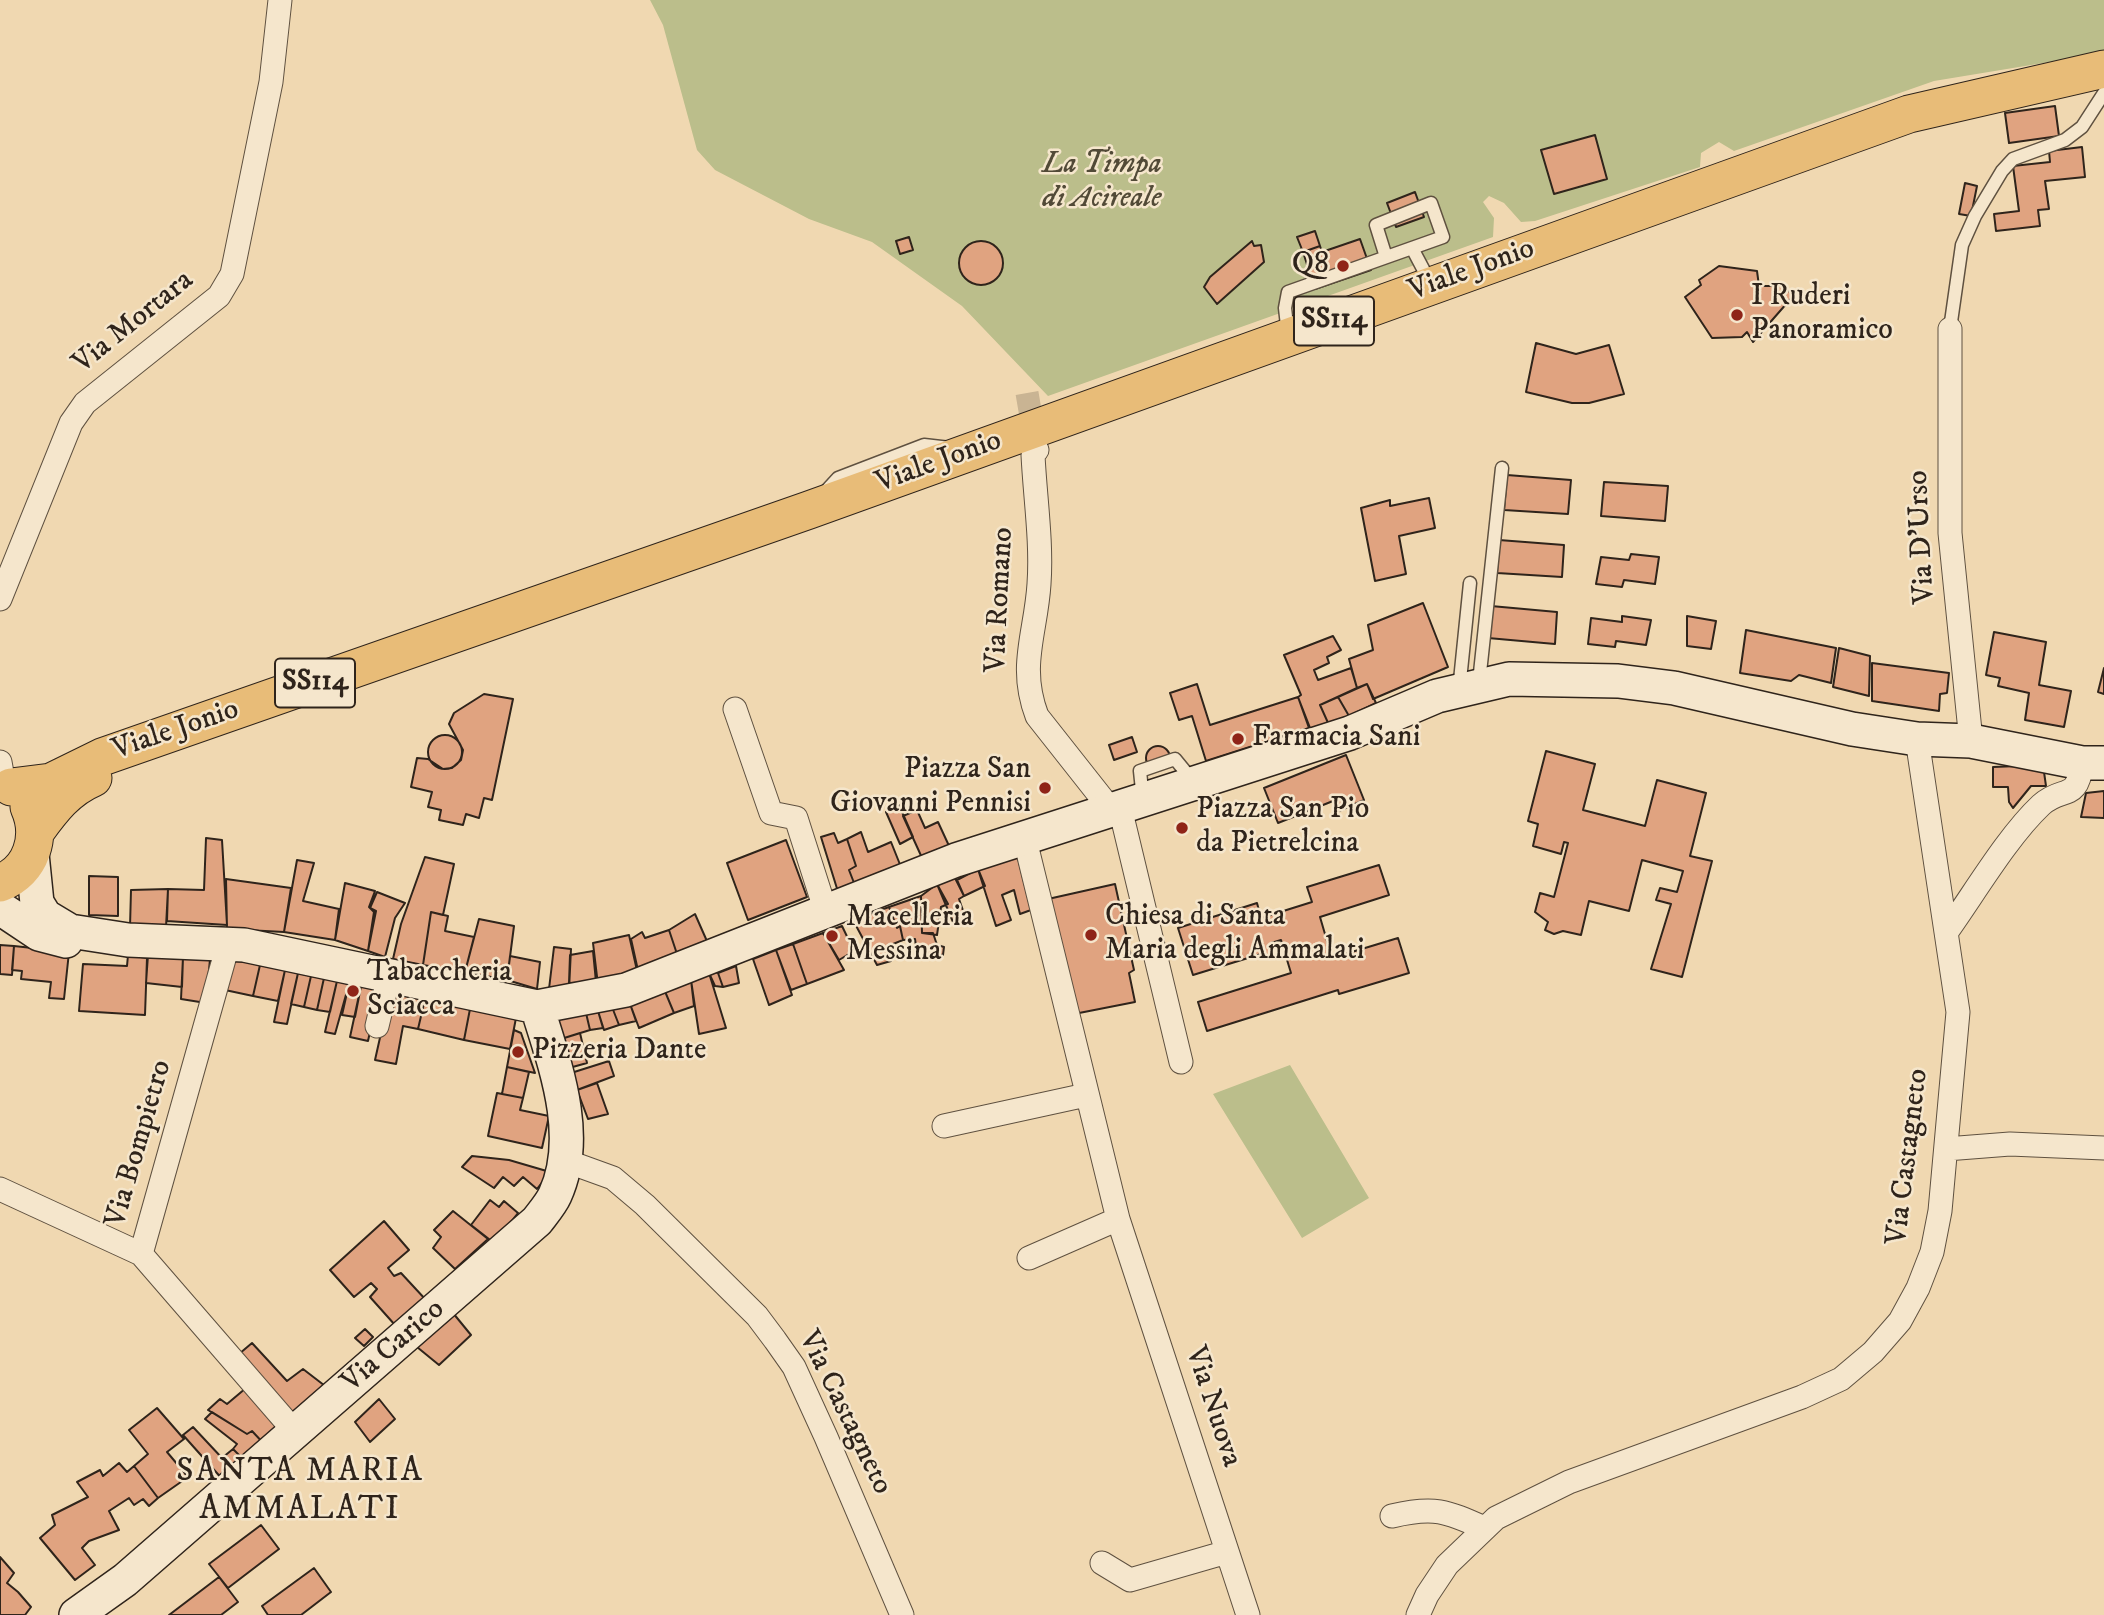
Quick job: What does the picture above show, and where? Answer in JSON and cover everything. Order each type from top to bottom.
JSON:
[{"type":"main road","name":"Viale Jonio","points":[[4,779],[51,782],[102,757],[809,510],[1909,114],[2104,69]]},
{"type":"main road","name":"Viale Jonio","points":[[2052,81],[2104,82]]},
{"type":"main road","name":"Viale Jonio","points":[[0,883],[16,874],[57,803],[80,784],[620,576]]},
{"type":"main road","points":[[4,779],[29,806],[34,843]]},
{"type":"street","name":"Via Mortara","points":[[0,599],[71,423],[85,403],[180,330],[219,296],[232,274],[271,82],[280,0]]},
{"type":"street","name":"Via D'Urso","points":[[1950,329],[1950,533],[1971,741]]},
{"type":"street","name":"Via Romano","points":[[1037,450],[1033,455],[1040,583],[1026,677],[1031,699],[1037,716],[1125,807]]},
{"type":"street","points":[[34,843],[37,903],[45,916],[70,931],[128,940],[244,945],[537,1007],[626,990],[956,860],[1350,733],[1437,696],[1509,679],[1618,681],[1674,688],[1852,729],[1917,739],[1971,741],[2093,763],[2071,792],[2043,803],[1948,930]]},
{"type":"street","points":[[735,709],[771,813],[796,818],[826,912]]},
{"type":"street","name":"Via Castagneto","points":[[1418,1615],[1427,1595],[1447,1565],[1496,1518],[1570,1482],[1802,1398],[1841,1378],[1873,1352],[1900,1321],[1918,1288],[1931,1252],[1940,1211],[1958,1012],[1948,930],[1917,739]]},
{"type":"street","points":[[1125,807],[1181,1062]]},
{"type":"street","name":"Via Nuova","points":[[1024,836],[1118,1219],[1248,1615]]},
{"type":"street","points":[[0,908],[40,934],[61,941],[80,943],[128,940]]},
{"type":"street","name":"Via Bompietro","points":[[228,945],[141,1254],[296,1433]]},
{"type":"street","points":[[377,1026],[389,976]]},
{"type":"street","name":"Via Carico","points":[[76,1615],[125,1580],[537,1222],[555,1196],[566,1161],[567,1122],[537,1007]]},
{"type":"street","points":[[944,1126],[1086,1095]]},
{"type":"street","points":[[1946,1149],[2010,1144],[2104,1148]]},
{"type":"street","name":"Via Castagneto","points":[[566,1161],[612,1178],[645,1205],[757,1316],[775,1340],[794,1367],[902,1615]]},
{"type":"street","points":[[0,1189],[141,1254]]},
{"type":"street","points":[[1030,1258],[1118,1219]]},
{"type":"street","points":[[1392,1516],[1423,1509],[1452,1514],[1484,1528]]},
{"type":"street","points":[[1102,1563],[1129,1580],[1227,1552]]},
{"type":"lane","points":[[1950,329],[1962,245],[1975,216],[2002,171],[2013,159],[2065,140],[2082,127],[2104,93]]},
{"type":"lane","points":[[1289,337],[1285,308],[1288,292],[1443,237],[1431,203],[1376,225],[1386,257]]},
{"type":"lane","points":[[1412,248],[1432,286]]},
{"type":"lane","points":[[1469,688],[1502,468]]},
{"type":"lane","points":[[1469,688],[1470,583]]},
{"type":"green space","name":"La Timpa di Acireale","points":[[650,0],[2104,0],[2104,53],[1934,81],[1734,151],[1719,142],[1701,153],[1700,167],[1535,221],[1521,222],[1504,203],[1489,196],[1483,202],[1494,218],[1493,237],[1048,396],[962,306],[872,242],[809,219],[715,170],[697,150],[663,25]]},
{"type":"green space","points":[[1290,1065],[1369,1198],[1302,1238],[1213,1094]]},
{"type":"building","points":[[2055,106],[2059,136],[2009,143],[2005,113]]},
{"type":"building","points":[[1595,135],[1607,179],[1554,194],[1541,150]]},
{"type":"building","points":[[2082,147],[2085,177],[2045,181],[2049,209],[2038,210],[2040,226],[1996,231],[1994,214],[2019,211],[2013,166],[2050,162],[2049,151]]},
{"type":"building","points":[[1965,183],[1977,186],[1971,216],[1959,214]]},
{"type":"building","points":[[1415,192],[1424,217],[1396,227],[1387,203]]},
{"type":"building","points":[[1315,231],[1320,246],[1303,252],[1297,237]]},
{"type":"building","points":[[909,237],[913,250],[900,254],[896,241]]},
{"type":"building","points":[[1360,239],[1371,270],[1315,289],[1303,252],[1320,246],[1322,252]]},
{"type":"building","points":[[981,241],[997,247],[1003,263],[997,279],[981,285],[965,279],[959,263],[965,247]]},
{"type":"building","points":[[1252,241],[1254,246],[1261,245],[1264,262],[1217,304],[1204,287],[1210,277]]},
{"type":"building","name":"I Ruderi Panoramico","points":[[1719,266],[1757,271],[1759,286],[1781,286],[1794,295],[1753,342],[1747,332],[1742,337],[1712,338],[1685,297],[1701,285],[1699,280]]},
{"type":"building","points":[[1536,343],[1576,354],[1609,345],[1624,394],[1589,403],[1572,403],[1526,392]]},
{"type":"building","points":[[1507,475],[1571,480],[1568,514],[1504,510]]},
{"type":"building","points":[[1604,482],[1668,486],[1665,521],[1601,516]]},
{"type":"building","points":[[1429,498],[1435,528],[1399,536],[1406,574],[1375,581],[1361,508],[1390,500],[1390,506]]},
{"type":"building","points":[[1499,540],[1564,545],[1562,577],[1497,573]]},
{"type":"building","points":[[1631,554],[1659,557],[1655,584],[1624,580],[1622,587],[1596,584],[1601,557],[1629,560]]},
{"type":"building","points":[[1423,603],[1448,667],[1373,699],[1367,684],[1357,688],[1349,659],[1373,650],[1368,625]]},
{"type":"building","points":[[1491,606],[1557,612],[1555,644],[1488,638]]},
{"type":"building","points":[[1622,616],[1651,620],[1646,645],[1616,641],[1615,647],[1588,644],[1591,618],[1622,622]]},
{"type":"building","points":[[1687,616],[1716,621],[1711,649],[1687,646]]},
{"type":"building","points":[[1746,630],[1836,648],[1831,683],[1799,675],[1791,681],[1740,673]]},
{"type":"building","points":[[1994,632],[2046,642],[2039,685],[2071,691],[2064,727],[2025,720],[2029,693],[1998,686],[2000,678],[1986,675]]},
{"type":"building","points":[[1333,636],[1341,650],[1327,657],[1329,663],[1314,670],[1318,680],[1351,668],[1357,688],[1320,705],[1329,725],[1312,733],[1298,697],[1301,695],[1284,655]]},
{"type":"building","points":[[1839,648],[1870,656],[1869,696],[1833,687]]},
{"type":"building","points":[[1872,663],[1949,673],[1947,693],[1940,694],[1939,711],[1872,701]]},
{"type":"building","points":[[2104,668],[2104,694],[2098,692]]},
{"type":"building","points":[[1197,684],[1210,725],[1298,697],[1309,728],[1206,761],[1192,716],[1179,720],[1170,693]]},
{"type":"building","points":[[1367,684],[1376,703],[1349,716],[1338,697]]},
{"type":"building","points":[[484,694],[513,699],[492,800],[484,798],[479,818],[466,814],[463,825],[439,820],[441,810],[428,807],[432,792],[411,787],[417,758],[428,759],[443,769],[452,768],[461,760],[463,750],[449,724],[454,713]]},
{"type":"building","points":[[1338,697],[1349,716],[1329,725],[1320,705]]},
{"type":"building","points":[[445,735],[457,740],[462,752],[457,764],[445,769],[433,764],[428,752],[433,740]]},
{"type":"building","points":[[1132,737],[1137,752],[1114,760],[1109,745]]},
{"type":"building","points":[[1158,746],[1169,753],[1170,758],[1163,769],[1158,770],[1147,763],[1146,758],[1153,747]]},
{"type":"building","points":[[1546,751],[1595,764],[1583,810],[1645,826],[1657,780],[1706,793],[1690,856],[1712,861],[1682,977],[1651,969],[1671,904],[1656,900],[1660,888],[1677,892],[1683,871],[1642,860],[1629,911],[1589,901],[1581,935],[1563,931],[1554,934],[1545,930],[1548,922],[1535,912],[1540,893],[1554,897],[1568,843],[1564,842],[1561,854],[1533,846],[1538,824],[1528,821]]},
{"type":"building","points":[[1346,755],[1364,800],[1337,812],[1333,801],[1278,823],[1264,788]]},
{"type":"building","points":[[2043,765],[2046,786],[2031,786],[2013,808],[2009,802],[2008,787],[1993,787],[1993,767]]},
{"type":"building","points":[[2104,791],[2104,818],[2081,817],[2086,793]]},
{"type":"building","points":[[899,805],[913,837],[900,844],[886,812]]},
{"type":"building","points":[[917,810],[925,828],[938,822],[950,848],[923,860],[903,816]]},
{"type":"building","points":[[861,832],[868,852],[891,842],[901,867],[856,888],[849,870],[856,866],[847,839]]},
{"type":"building","points":[[834,833],[838,843],[847,839],[856,866],[849,870],[856,888],[839,895],[821,837]]},
{"type":"building","points":[[206,838],[222,840],[227,925],[167,921],[168,889],[204,890]]},
{"type":"building","points":[[786,840],[807,897],[748,920],[727,863]]},
{"type":"building","points":[[1017,854],[1031,910],[1020,914],[1014,890],[1002,895],[1011,920],[996,926],[977,866]]},
{"type":"building","points":[[425,857],[454,864],[443,915],[431,912],[423,965],[393,959],[401,924]]},
{"type":"building","points":[[297,860],[314,863],[303,901],[339,909],[335,940],[284,932]]},
{"type":"building","points":[[1379,865],[1389,895],[1320,917],[1332,958],[1398,938],[1409,973],[1339,994],[1338,990],[1207,1031],[1198,1002],[1291,973],[1281,940],[1271,943],[1275,954],[1262,958],[1261,954],[1193,975],[1178,928],[1257,903],[1261,918],[1312,902],[1307,887]]},
{"type":"building","points":[[978,869],[985,886],[964,896],[957,880]]},
{"type":"building","points":[[89,876],[118,877],[118,916],[89,915]]},
{"type":"building","points":[[955,878],[964,896],[959,899],[966,919],[953,922],[937,884]]},
{"type":"building","points":[[226,879],[291,888],[284,932],[227,929]]},
{"type":"building","points":[[345,883],[375,891],[369,907],[374,912],[368,951],[335,940]]},
{"type":"building","points":[[937,884],[948,904],[941,907],[937,935],[922,933],[921,896]]},
{"type":"building","name":"Chiesa di Santa Maria degli Ammalati","points":[[1115,884],[1134,970],[1129,973],[1135,1002],[1074,1014],[1048,899]]},
{"type":"building","points":[[168,889],[166,927],[130,927],[131,890]]},
{"type":"building","points":[[377,892],[405,903],[395,918],[385,957],[368,951],[376,911],[370,908]]},
{"type":"building","points":[[921,896],[922,933],[933,933],[937,945],[944,947],[943,955],[917,953],[915,939],[903,940],[900,926],[897,928],[889,907]]},
{"type":"building","points":[[889,907],[897,928],[900,926],[903,940],[888,946],[891,961],[877,965],[853,920]]},
{"type":"building","points":[[431,912],[448,916],[445,931],[474,937],[465,972],[423,965]]},
{"type":"building","points":[[695,914],[710,948],[679,960],[669,930]]},
{"type":"building","points":[[479,919],[514,926],[507,980],[465,972]]},
{"type":"building","points":[[842,926],[854,951],[839,960],[823,933]]},
{"type":"building","points":[[669,930],[679,960],[639,975],[631,939],[642,932],[645,938]]},
{"type":"building","points":[[823,933],[844,970],[807,984],[793,944]]},
{"type":"building","points":[[629,935],[638,975],[598,985],[593,943]]},
{"type":"building","points":[[793,944],[807,984],[791,990],[776,950]]},
{"type":"building","points":[[0,945],[14,946],[12,975],[0,974]]},
{"type":"building","points":[[14,946],[69,952],[64,999],[49,998],[51,982],[21,979],[22,971],[12,970]]},
{"type":"building","points":[[554,947],[571,949],[569,990],[549,989]]},
{"type":"building","points":[[776,950],[792,995],[769,1005],[753,959]]},
{"type":"building","points":[[593,951],[596,982],[569,983],[570,955]]},
{"type":"building","points":[[128,955],[147,958],[145,1015],[79,1011],[83,964],[127,966]]},
{"type":"building","points":[[148,955],[183,957],[182,987],[146,983]]},
{"type":"building","points":[[510,956],[540,962],[537,989],[507,980]]},
{"type":"building","points":[[183,957],[210,959],[206,1003],[181,999]]},
{"type":"building","points":[[233,959],[260,965],[253,996],[225,990]]},
{"type":"building","points":[[260,965],[285,970],[278,1001],[253,996]]},
{"type":"building","points":[[736,966],[739,983],[723,987],[718,973]]},
{"type":"building","points":[[285,970],[298,973],[287,1024],[274,1022]]},
{"type":"building","points":[[298,973],[311,976],[304,1007],[291,1004]]},
{"type":"building","points":[[709,973],[718,973],[723,987],[715,986]]},
{"type":"building","points":[[709,973],[726,1028],[699,1034],[691,980]]},
{"type":"building","points":[[311,976],[324,978],[317,1010],[304,1007]]},
{"type":"building","points":[[324,978],[337,981],[330,1012],[317,1010]]},
{"type":"building","points":[[691,980],[694,1006],[674,1013],[664,989]]},
{"type":"building","points":[[337,981],[349,984],[335,1034],[325,1032]]},
{"type":"building","points":[[349,984],[361,986],[355,1017],[342,1015]]},
{"type":"building","points":[[361,986],[379,990],[368,1041],[350,1037]]},
{"type":"building","points":[[664,989],[674,1013],[639,1028],[629,1001]]},
{"type":"building","points":[[390,993],[425,999],[418,1029],[403,1026],[396,1064],[375,1060]]},
{"type":"building","points":[[425,999],[470,1009],[464,1040],[418,1029]]},
{"type":"building","points":[[629,1001],[636,1021],[619,1025],[612,1007]]},
{"type":"building","points":[[612,1007],[619,1025],[604,1030],[598,1011]]},
{"type":"building","points":[[470,1009],[516,1018],[510,1049],[464,1040]]},
{"type":"building","points":[[598,1011],[603,1028],[590,1030],[586,1013]]},
{"type":"building","points":[[586,1013],[590,1030],[561,1039],[556,1019]]},
{"type":"building","points":[[514,1030],[521,1033],[535,1073],[507,1067]]},
{"type":"building","points":[[580,1033],[587,1063],[569,1068],[561,1039]]},
{"type":"building","points":[[609,1061],[614,1076],[577,1090],[571,1073]]},
{"type":"building","points":[[507,1067],[529,1072],[523,1098],[502,1094]]},
{"type":"building","points":[[597,1083],[608,1114],[588,1119],[577,1090]]},
{"type":"building","points":[[497,1093],[523,1098],[520,1110],[549,1116],[542,1148],[488,1136]]},
{"type":"building","points":[[472,1156],[509,1160],[550,1172],[537,1189],[523,1177],[514,1186],[503,1177],[494,1188],[462,1167]]},
{"type":"building","points":[[490,1200],[499,1207],[504,1201],[518,1213],[494,1243],[471,1225]]},
{"type":"building","points":[[453,1211],[488,1239],[455,1269],[433,1248],[441,1237],[434,1230]]},
{"type":"building","points":[[384,1221],[409,1250],[388,1268],[394,1276],[401,1273],[426,1300],[395,1325],[370,1297],[377,1289],[371,1283],[354,1297],[330,1270]]},
{"type":"building","points":[[453,1313],[471,1335],[439,1365],[417,1347]]},
{"type":"building","points":[[365,1329],[373,1337],[364,1346],[355,1338]]},
{"type":"building","points":[[252,1343],[287,1381],[303,1369],[329,1389],[296,1417],[239,1354]]},
{"type":"building","points":[[246,1388],[282,1431],[266,1446],[252,1431],[247,1434],[208,1410],[220,1399],[227,1404]]},
{"type":"building","points":[[379,1399],[395,1419],[370,1442],[355,1422]]},
{"type":"building","points":[[157,1408],[184,1439],[167,1452],[188,1477],[158,1498],[134,1466],[148,1454],[129,1430]]},
{"type":"building","points":[[212,1412],[247,1434],[252,1431],[266,1446],[246,1462],[233,1449],[237,1444],[205,1419]]},
{"type":"building","points":[[193,1427],[222,1458],[233,1449],[246,1462],[224,1481],[183,1435]]},
{"type":"building","points":[[119,1463],[127,1472],[134,1466],[158,1498],[149,1506],[143,1499],[134,1505],[129,1498],[109,1511],[119,1530],[89,1541],[82,1548],[95,1565],[75,1580],[40,1538],[55,1525],[52,1515],[88,1497],[77,1482],[100,1470],[103,1476]]},
{"type":"building","points":[[261,1525],[279,1549],[228,1588],[209,1564]]},
{"type":"building","points":[[0,1557],[14,1573],[7,1583],[31,1607],[25,1615],[0,1615]]},
{"type":"building","points":[[314,1568],[331,1592],[301,1615],[268,1615],[262,1606]]},
{"type":"building","points":[[219,1577],[238,1602],[221,1615],[169,1615]]},
{"type":"tunnel","points":[[1027,393],[1035,440]]},
{"type":"place","name":"Q8","points":[[1343,266]]},
{"type":"place","name":"I Ruderi Panoramico","points":[[1737,315]]},
{"type":"place","name":"Farmacia Sani","points":[[1238,739]]},
{"type":"place","name":"Piazza San Giovanni Pennisi","points":[[1045,788]]},
{"type":"place","name":"Piazza San Pio da Pietrelcina","points":[[1182,828]]},
{"type":"place","name":"Chiesa di Santa Maria degli Ammalati","points":[[1091,935]]},
{"type":"place","name":"Macelleria Messina","points":[[832,936]]},
{"type":"place","name":"Tabaccheria Sciacca","points":[[353,991]]},
{"type":"place","name":"Pizzeria Dante","points":[[518,1052]]},
{"type":"district","name":"SANTA MARIA AMMALATI","points":[[300,1492]]}]
